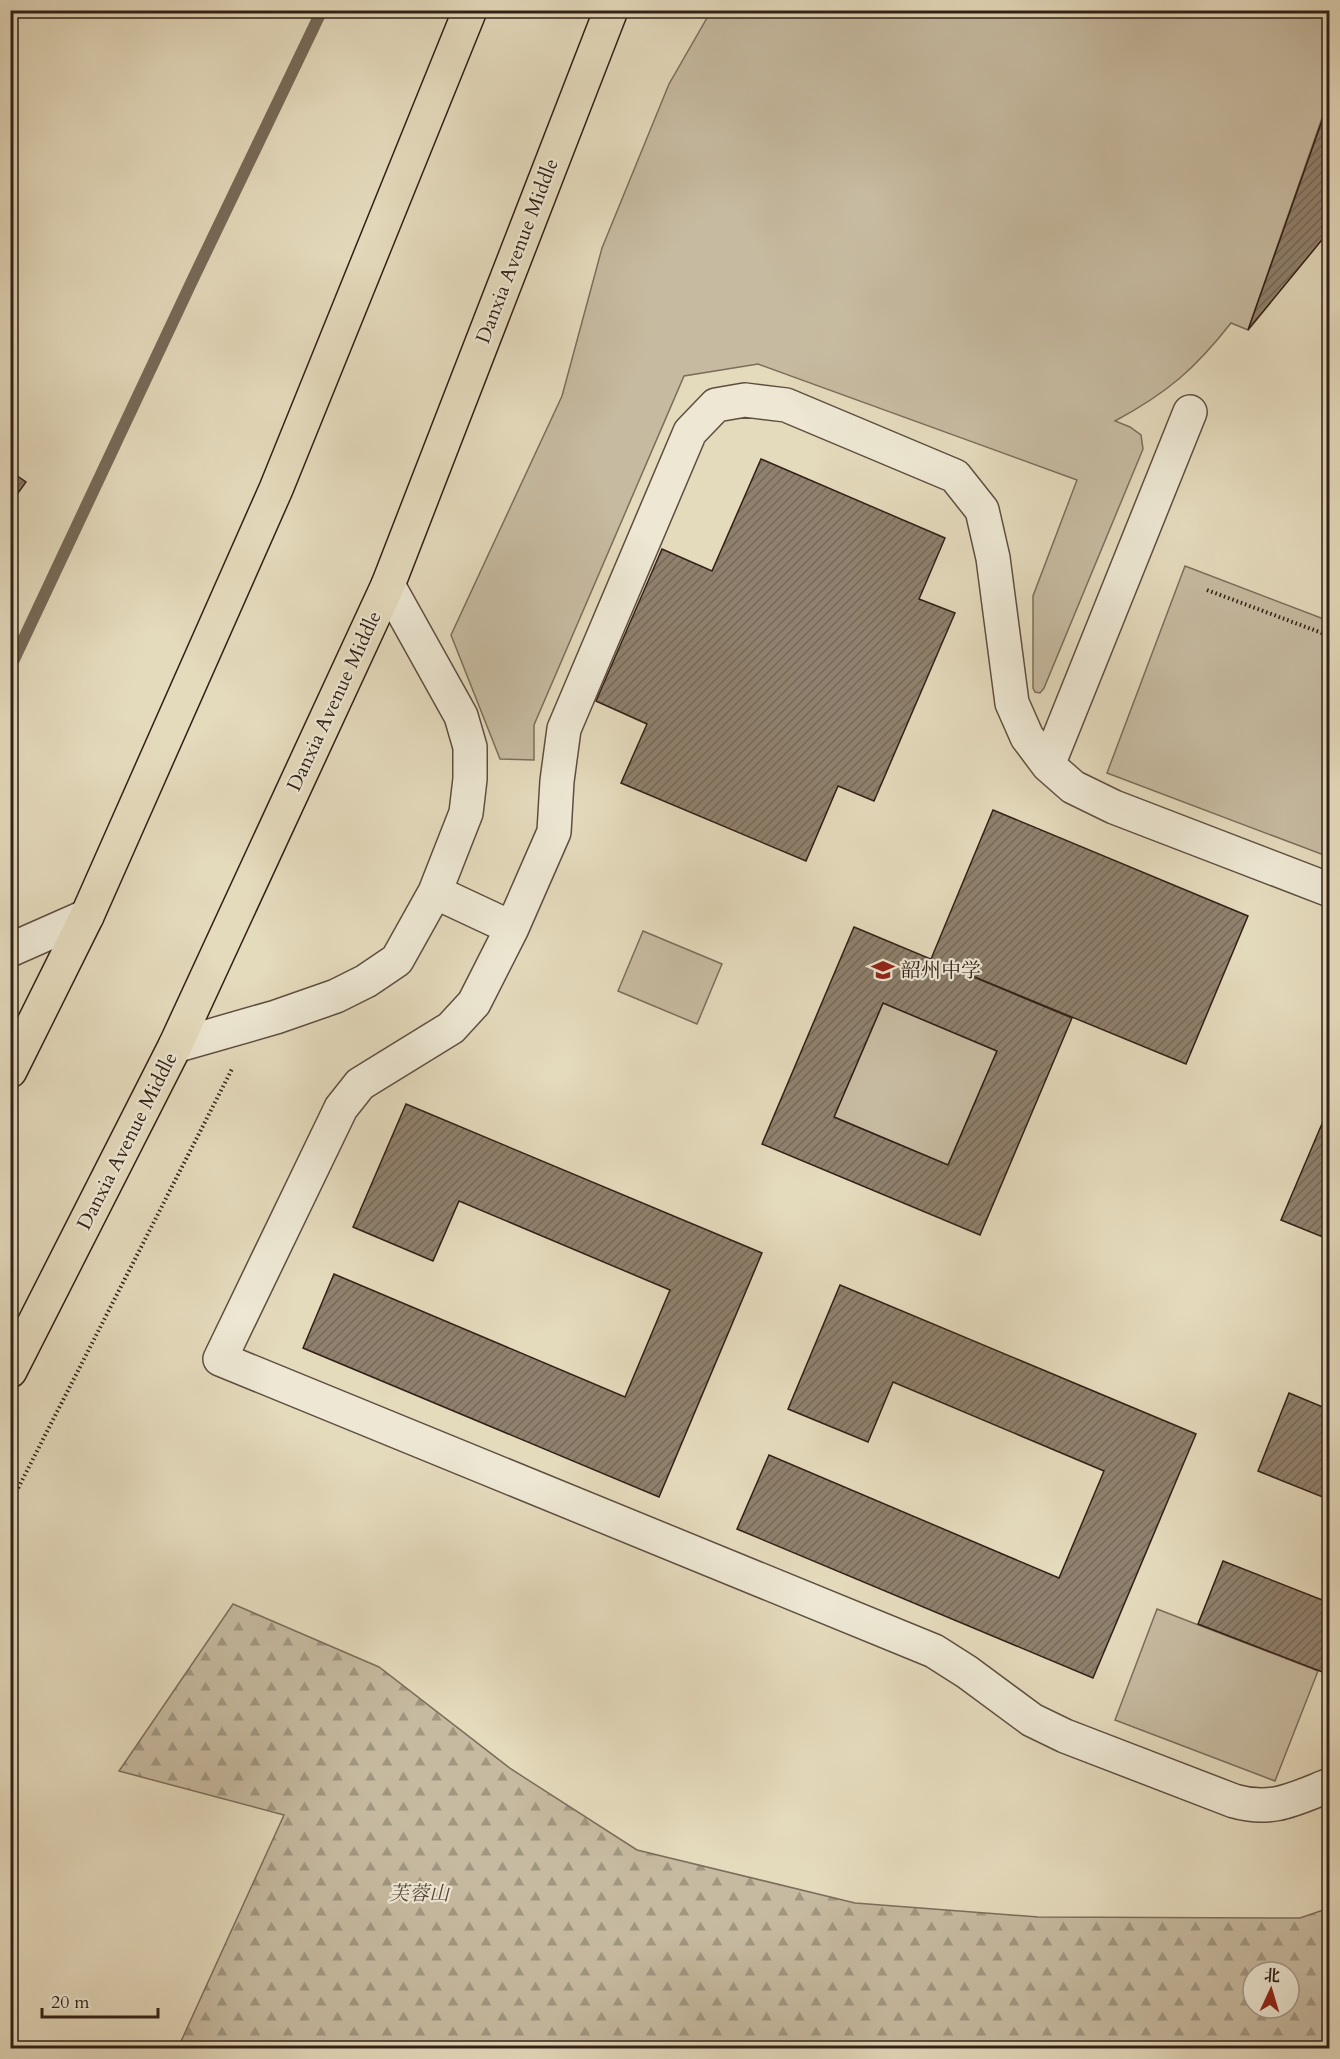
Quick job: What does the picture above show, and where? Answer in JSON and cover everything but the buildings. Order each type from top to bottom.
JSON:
[{"type":"main road","points":[[10,1071],[87,916],[276,489],[470,10]]},
{"type":"main road","name":"Danxia Avenue Middle","points":[[10,1371],[175,1046],[388,585],[611,10]]},
{"type":"street","points":[[1329,890],[1114,807],[1073,787],[1048,765],[1028,737],[1012,704],[993,558],[982,510],[955,476],[786,405],[746,400],[716,405],[690,432],[564,729],[557,781],[554,832],[512,928],[474,1003],[451,1028],[360,1084],[341,1108],[220,1359],[934,1651],[1032,1720],[1065,1736],[1223,1797],[1252,1806],[1275,1805],[1329,1785]]},
{"type":"street","points":[[1048,765],[1190,412]]},
{"type":"street","points":[[175,1046],[256,1023],[336,996],[366,981],[397,960],[435,892],[466,813],[470,779],[470,747],[461,716],[388,585]]},
{"type":"street","points":[[435,892],[512,928]]},
{"type":"street","points":[[10,950],[87,916]]},
{"type":"path","points":[[1208,590],[1329,636]]},
{"type":"path","points":[[10,1504],[256,1023]]},
{"type":"green space","points":[[711,11],[1329,11],[1329,98],[1248,330],[1231,323],[1205,354],[1179,379],[1115,421],[1130,427],[1141,435],[1143,449],[1040,693],[1035,692],[1033,688],[1033,596],[1077,480],[758,364],[684,376],[534,725],[534,760],[500,759],[451,635],[562,396],[602,248],[669,84]]},
{"type":"green space","points":[[1185,566],[1329,621],[1329,857],[1107,773]]},
{"type":"green space","points":[[643,931],[722,964],[697,1024],[618,991]]},
{"type":"green space","points":[[883,1003],[997,1051],[948,1165],[834,1117]]},
{"type":"green space","name":"芙蓉山","points":[[233,1604],[379,1667],[511,1769],[637,1850],[855,1903],[1038,1917],[1300,1918],[1329,1908],[1329,2048],[178,2048],[284,1815],[119,1771]]},
{"type":"green space","points":[[1157,1609],[1318,1671],[1275,1781],[1115,1720]]},
{"type":"waterway","points":[[10,668],[322,10]]},
{"type":"place","name":"韶州中学","points":[[883,970]]}]
